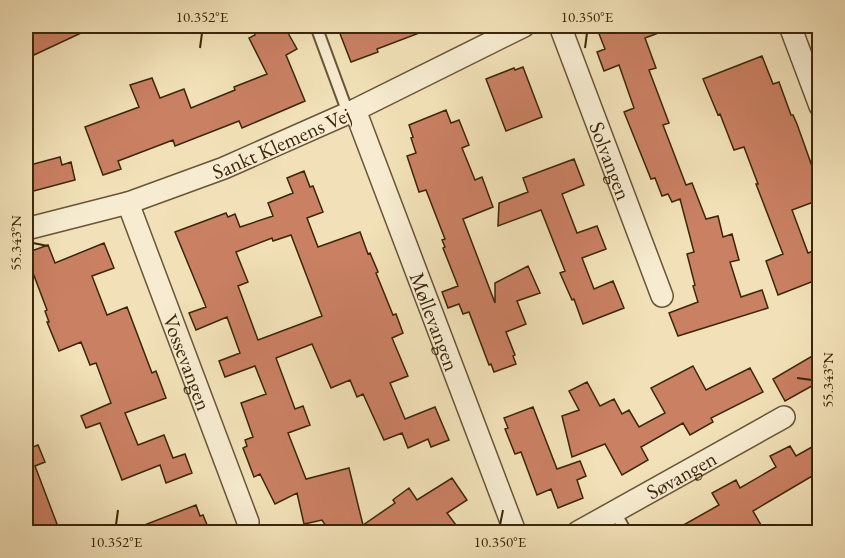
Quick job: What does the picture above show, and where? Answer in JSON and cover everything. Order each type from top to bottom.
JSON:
[{"type":"street","name":"Sankt Klemens Vej","points":[[26,229],[128,203],[224,168],[352,112],[524,26]]},
{"type":"street","name":"Solvangen","points":[[560,26],[662,296]]},
{"type":"street","points":[[789,26],[819,106]]},
{"type":"street","name":"Møllevangen","points":[[352,112],[515,532]]},
{"type":"street","name":"Vossevangen","points":[[128,203],[248,522]]},
{"type":"street","name":"Søvangen","points":[[578,532],[784,417]]},
{"type":"lane","points":[[316,26],[352,112]]},
{"type":"lane","points":[[615,512],[626,532]]},
{"type":"building","points":[[26,26],[96,26],[34,55],[26,38]]},
{"type":"building","points":[[250,26],[284,26],[297,49],[286,55],[305,101],[242,128],[239,121],[175,146],[173,140],[118,161],[121,169],[103,175],[85,127],[139,107],[130,85],[152,78],[160,98],[184,89],[191,108],[267,74],[249,38],[255,35]]},
{"type":"building","points":[[337,26],[435,27],[377,49],[378,52],[351,62]]},
{"type":"building","points":[[596,26],[672,26],[672,28],[645,38],[656,68],[649,70],[669,123],[663,125],[686,185],[692,183],[706,219],[718,216],[723,237],[732,234],[739,260],[730,262],[741,297],[762,290],[768,308],[678,336],[669,313],[698,302],[687,254],[694,252],[680,199],[672,202],[668,194],[662,196],[655,178],[651,179],[624,112],[634,108],[619,65],[604,71],[597,52],[605,49]]},
{"type":"building","points":[[762,56],[773,84],[779,82],[819,186],[819,200],[792,210],[808,253],[819,249],[819,279],[778,295],[766,261],[783,254],[744,147],[734,150],[703,79]]},
{"type":"building","points":[[523,67],[542,117],[506,131],[486,79],[514,68],[515,70]]},
{"type":"building","points":[[446,110],[451,123],[459,120],[469,145],[462,148],[475,180],[482,177],[493,207],[463,219],[495,303],[495,283],[528,266],[540,293],[517,301],[526,324],[506,332],[516,364],[494,372],[491,364],[489,365],[469,312],[463,314],[459,304],[448,308],[442,292],[458,286],[443,248],[445,247],[442,240],[445,239],[426,190],[419,192],[407,156],[416,153],[409,125]]},
{"type":"building","points":[[60,157],[62,165],[71,162],[75,180],[26,193],[26,166]]},
{"type":"building","points":[[574,159],[584,185],[562,194],[577,233],[597,226],[606,249],[582,258],[594,289],[613,281],[624,308],[583,324],[574,299],[572,300],[560,273],[565,271],[541,210],[498,226],[499,203],[528,192],[523,178]]},
{"type":"building","points":[[304,171],[310,187],[313,186],[323,212],[307,218],[318,247],[360,232],[378,272],[376,273],[393,315],[396,314],[403,333],[392,338],[408,376],[390,383],[405,419],[435,407],[449,440],[431,447],[428,439],[408,448],[402,433],[384,440],[363,394],[357,397],[350,380],[331,388],[312,344],[276,358],[295,409],[303,406],[310,425],[288,433],[306,479],[349,468],[363,525],[395,503],[393,500],[409,488],[417,500],[452,478],[467,500],[447,513],[456,525],[445,532],[330,532],[322,520],[304,524],[297,493],[275,504],[260,474],[254,477],[243,448],[247,446],[245,440],[253,437],[241,403],[266,394],[255,366],[225,377],[219,361],[240,353],[227,317],[196,330],[189,313],[206,307],[175,232],[226,213],[228,217],[235,214],[240,227],[273,216],[268,203],[293,193],[287,178]],"holes":[[[291,235],[322,316],[258,340],[238,286],[248,282],[236,252],[272,238],[273,241]]]},
{"type":"building","points":[[104,243],[114,268],[92,276],[107,315],[127,307],[152,373],[156,371],[166,398],[125,413],[138,445],[164,435],[173,458],[185,454],[192,473],[166,483],[160,465],[122,480],[100,423],[86,428],[81,416],[111,403],[96,363],[90,365],[81,342],[59,351],[47,322],[49,322],[45,311],[47,310],[33,273],[26,275],[26,253],[48,245],[55,263]]},
{"type":"building","points":[[819,352],[819,382],[785,401],[773,379]]},
{"type":"building","points":[[693,366],[706,390],[750,368],[763,392],[711,418],[713,422],[690,435],[683,423],[641,447],[648,460],[622,475],[605,444],[572,457],[562,416],[579,410],[569,391],[587,382],[600,406],[614,399],[622,414],[629,410],[639,427],[665,413],[651,388]]},
{"type":"building","points":[[533,407],[557,469],[580,461],[586,476],[577,480],[583,498],[558,508],[551,489],[537,495],[521,452],[515,454],[505,429],[508,428],[504,418]]},
{"type":"building","points":[[819,443],[819,472],[753,511],[765,532],[671,532],[719,505],[712,493],[736,480],[740,488],[776,467],[770,456],[790,446],[796,456]]},
{"type":"building","points":[[26,445],[28,449],[38,445],[45,462],[35,466],[60,532],[26,532]]},
{"type":"building","points":[[196,505],[210,532],[129,532],[129,531]]}]
